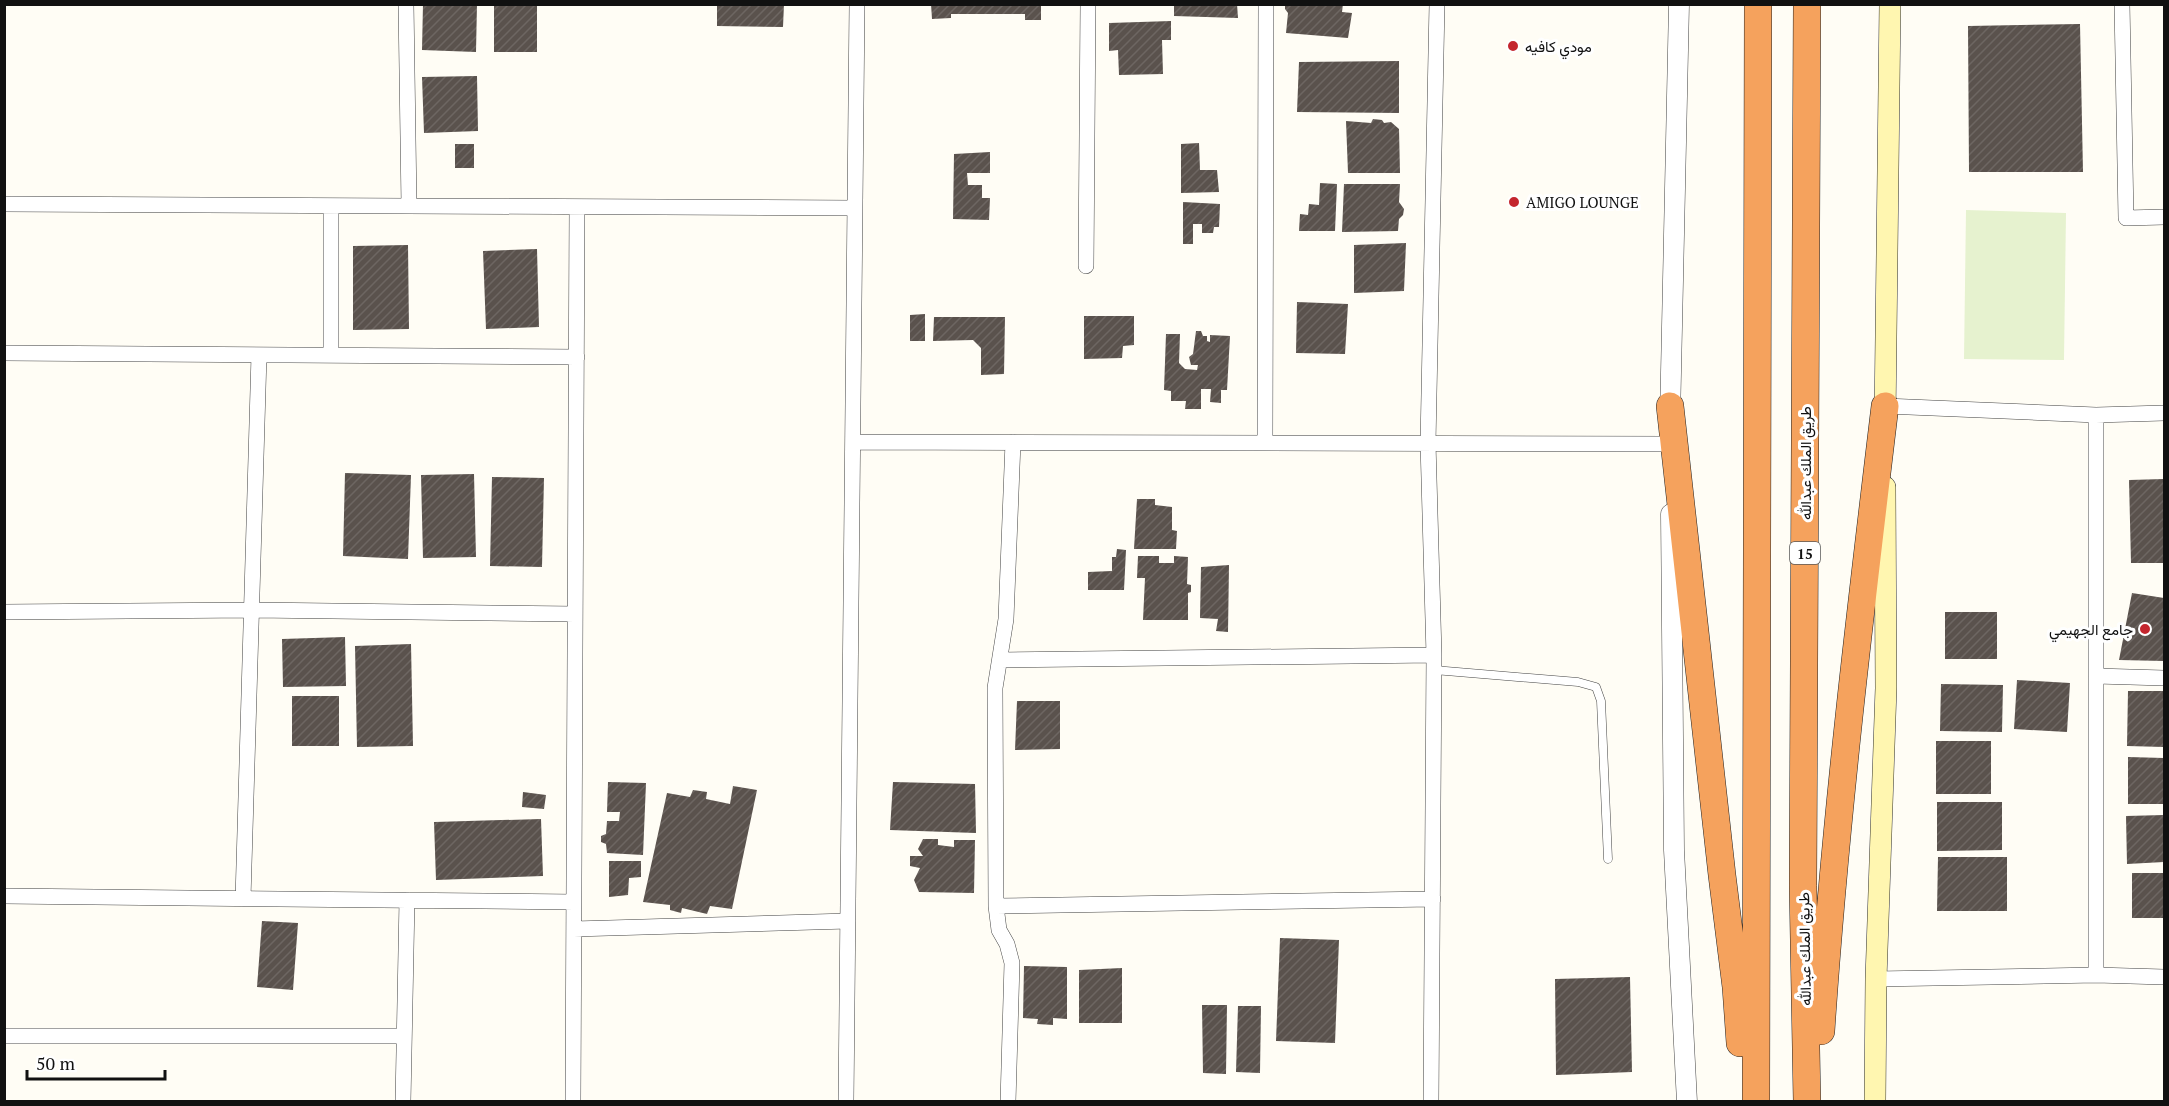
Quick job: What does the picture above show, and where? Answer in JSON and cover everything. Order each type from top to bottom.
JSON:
[{"type":"highway","points":[[1756,1101],[1758,4]]},
{"type":"highway","name":"طريق الملك عبدالله","points":[[1807,4],[1803,886],[1807,1101]]},
{"type":"highway","points":[[1670,406],[1736,987],[1744,1101]]},
{"type":"highway","points":[[1817,1101],[1828,927],[1849,715],[1885,406]]},
{"type":"main road","points":[[1875,1101],[1876,979],[1886,688],[1885,406],[1890,4]]},
{"type":"street","points":[[406,4],[409,205]]},
{"type":"street","points":[[846,1101],[857,4]]},
{"type":"street","points":[[1086,266],[1088,4]]},
{"type":"street","points":[[1265,443],[1266,4]]},
{"type":"street","points":[[1431,1101],[1434,655],[1428,443],[1437,4]]},
{"type":"street","points":[[1679,4],[1670,406],[1674,850],[1687,1101]]},
{"type":"street","points":[[2122,4],[2126,218],[2164,217]]},
{"type":"street","points":[[4,204],[855,208]]},
{"type":"street","points":[[331,206],[331,355]]},
{"type":"street","points":[[573,1101],[577,207]]},
{"type":"street","points":[[4,353],[577,357]]},
{"type":"street","points":[[243,899],[259,355]]},
{"type":"street","points":[[1885,406],[2096,415],[2164,413]]},
{"type":"street","points":[[2096,415],[2096,975]]},
{"type":"street","points":[[853,442],[1671,444]]},
{"type":"street","points":[[1008,1101],[1012,963],[1007,944],[999,930],[996,906],[995,688],[1006,619],[1013,442]]},
{"type":"street","points":[[4,612],[252,610],[575,614]]},
{"type":"street","points":[[1000,660],[1434,655]]},
{"type":"street","points":[[2096,676],[2164,678]]},
{"type":"street","points":[[4,896],[574,902]]},
{"type":"street","points":[[996,906],[1432,898]]},
{"type":"street","points":[[403,1101],[407,900]]},
{"type":"street","points":[[574,928],[848,921]]},
{"type":"street","points":[[1876,979],[2096,975],[2164,977]]},
{"type":"street","points":[[4,1036],[403,1036]]},
{"type":"lane","points":[[1434,670],[1578,682],[1596,687],[1601,701],[1608,860]]},
{"type":"green space","points":[[1966,210],[2066,213],[2064,360],[1964,359]]},
{"type":"building","points":[[423,4],[477,4],[476,52],[422,50]]},
{"type":"building","points":[[494,4],[537,4],[537,52],[494,52]]},
{"type":"building","points":[[717,4],[784,4],[783,27],[717,26]]},
{"type":"building","points":[[931,4],[1041,4],[1041,20],[1025,20],[1025,14],[951,14],[951,18],[932,19]]},
{"type":"building","points":[[1174,4],[1237,4],[1238,18],[1174,16]]},
{"type":"building","points":[[1285,4],[1343,4],[1342,12],[1352,13],[1348,38],[1286,33],[1288,13]]},
{"type":"building","points":[[1171,21],[1171,40],[1162,40],[1163,74],[1119,75],[1118,50],[1109,51],[1109,23]]},
{"type":"building","points":[[2080,24],[2083,172],[1969,172],[1968,26]]},
{"type":"building","points":[[1399,61],[1399,113],[1297,112],[1299,62]]},
{"type":"building","points":[[477,76],[478,131],[424,133],[422,77]]},
{"type":"building","points":[[1373,119],[1382,120],[1384,123],[1391,122],[1399,129],[1400,173],[1348,173],[1346,121],[1371,123]]},
{"type":"building","points":[[1199,143],[1200,170],[1217,170],[1219,192],[1181,193],[1181,144]]},
{"type":"building","points":[[455,144],[474,144],[474,168],[455,168]]},
{"type":"building","points":[[990,152],[990,173],[967,173],[968,185],[982,185],[982,198],[990,198],[989,220],[953,219],[954,154]]},
{"type":"building","points":[[1320,183],[1337,184],[1335,231],[1299,231],[1300,214],[1308,215],[1309,204],[1319,205]]},
{"type":"building","points":[[1344,184],[1400,184],[1399,202],[1404,209],[1399,219],[1398,231],[1342,232]]},
{"type":"building","points":[[1183,202],[1220,204],[1219,227],[1214,227],[1213,233],[1202,233],[1202,224],[1193,224],[1193,244],[1183,244]]},
{"type":"building","points":[[1406,243],[1404,291],[1354,293],[1354,245]]},
{"type":"building","points":[[408,245],[409,329],[353,330],[353,246]]},
{"type":"building","points":[[537,249],[539,327],[486,329],[483,251]]},
{"type":"building","points":[[1297,302],[1348,304],[1345,354],[1296,353]]},
{"type":"building","points":[[925,314],[925,341],[910,341],[910,315]]},
{"type":"building","points":[[1084,316],[1134,316],[1134,345],[1123,346],[1122,358],[1084,359]]},
{"type":"building","points":[[934,317],[1005,317],[1004,374],[981,375],[981,348],[973,340],[933,341]]},
{"type":"building","points":[[1196,331],[1201,331],[1210,342],[1210,335],[1230,336],[1227,390],[1221,390],[1221,403],[1210,402],[1211,389],[1201,389],[1201,409],[1185,409],[1186,401],[1171,401],[1171,391],[1164,390],[1166,334],[1180,334],[1179,363],[1185,369],[1197,370],[1198,365],[1191,365],[1189,357],[1193,354]]},
{"type":"building","points":[[345,473],[411,475],[408,559],[343,556]]},
{"type":"building","points":[[474,474],[476,557],[423,558],[421,475]]},
{"type":"building","points":[[492,477],[544,478],[542,567],[490,566]]},
{"type":"building","points":[[2164,479],[2164,563],[2131,563],[2129,480]]},
{"type":"building","points":[[1137,499],[1155,499],[1155,505],[1172,507],[1172,530],[1177,531],[1176,549],[1134,549]]},
{"type":"building","points":[[1117,549],[1126,550],[1124,590],[1088,590],[1088,572],[1112,571],[1112,557],[1116,557]]},
{"type":"building","points":[[1138,556],[1159,556],[1159,563],[1174,563],[1174,556],[1188,557],[1187,584],[1191,585],[1191,592],[1188,593],[1188,620],[1143,620],[1145,578],[1137,578]]},
{"type":"building","points":[[1229,565],[1228,632],[1216,631],[1218,619],[1200,618],[1201,567]]},
{"type":"building","name":"جامع الجهيمي","points":[[2132,593],[2164,598],[2164,661],[2119,660]]},
{"type":"building","points":[[1945,612],[1997,612],[1997,659],[1945,659]]},
{"type":"building","points":[[345,637],[346,686],[283,687],[282,639]]},
{"type":"building","points":[[411,644],[413,746],[357,747],[355,646]]},
{"type":"building","points":[[2017,680],[2070,683],[2067,732],[2014,729]]},
{"type":"building","points":[[1941,684],[2003,685],[2002,732],[1940,731]]},
{"type":"building","points":[[2128,691],[2164,691],[2164,747],[2127,746]]},
{"type":"building","points":[[292,696],[339,696],[339,746],[292,746]]},
{"type":"building","points":[[1017,701],[1060,701],[1060,749],[1015,750]]},
{"type":"building","points":[[1936,741],[1991,741],[1991,794],[1936,794]]},
{"type":"building","points":[[2128,757],[2164,758],[2164,804],[2128,804]]},
{"type":"building","points":[[608,782],[646,783],[643,855],[607,853],[606,844],[601,842],[601,836],[606,834],[607,821],[619,821],[620,812],[607,812]]},
{"type":"building","points":[[893,782],[975,784],[976,833],[890,830]]},
{"type":"building","points":[[733,786],[757,790],[732,909],[710,906],[707,914],[682,908],[681,913],[670,910],[670,905],[643,902],[667,793],[690,797],[693,790],[707,792],[706,799],[730,804]]},
{"type":"building","points":[[523,792],[546,795],[544,809],[522,807]]},
{"type":"building","points":[[1937,802],[2002,802],[2002,850],[1937,851]]},
{"type":"building","points":[[2164,815],[2164,862],[2127,864],[2126,816]]},
{"type":"building","points":[[541,819],[543,876],[436,880],[434,822]]},
{"type":"building","points":[[923,839],[938,839],[938,845],[954,847],[954,840],[975,840],[974,893],[919,892],[914,880],[920,868],[910,866],[910,856],[923,856],[918,849]]},
{"type":"building","points":[[1938,857],[2007,857],[2007,911],[1937,911]]},
{"type":"building","points":[[609,861],[641,861],[641,877],[629,878],[628,895],[609,897]]},
{"type":"building","points":[[2132,873],[2164,873],[2164,918],[2132,918]]},
{"type":"building","points":[[262,921],[298,923],[293,990],[257,987]]},
{"type":"building","points":[[1280,938],[1339,940],[1335,1043],[1276,1041]]},
{"type":"building","points":[[1024,966],[1067,967],[1067,1019],[1053,1018],[1053,1025],[1037,1024],[1038,1019],[1023,1018]]},
{"type":"building","points":[[1122,968],[1122,1023],[1079,1023],[1079,970]]},
{"type":"building","points":[[1630,977],[1632,1072],[1556,1075],[1555,979]]},
{"type":"building","points":[[1202,1005],[1227,1005],[1226,1074],[1203,1073]]},
{"type":"building","points":[[1238,1006],[1261,1006],[1260,1073],[1236,1072]]},
{"type":"place","name":"مودي كافيه","points":[[1513,46]]},
{"type":"place","name":"AMIGO LOUNGE","points":[[1514,202]]},
{"type":"place","name":"جامع الجهيمي","points":[[2145,629]]}]
